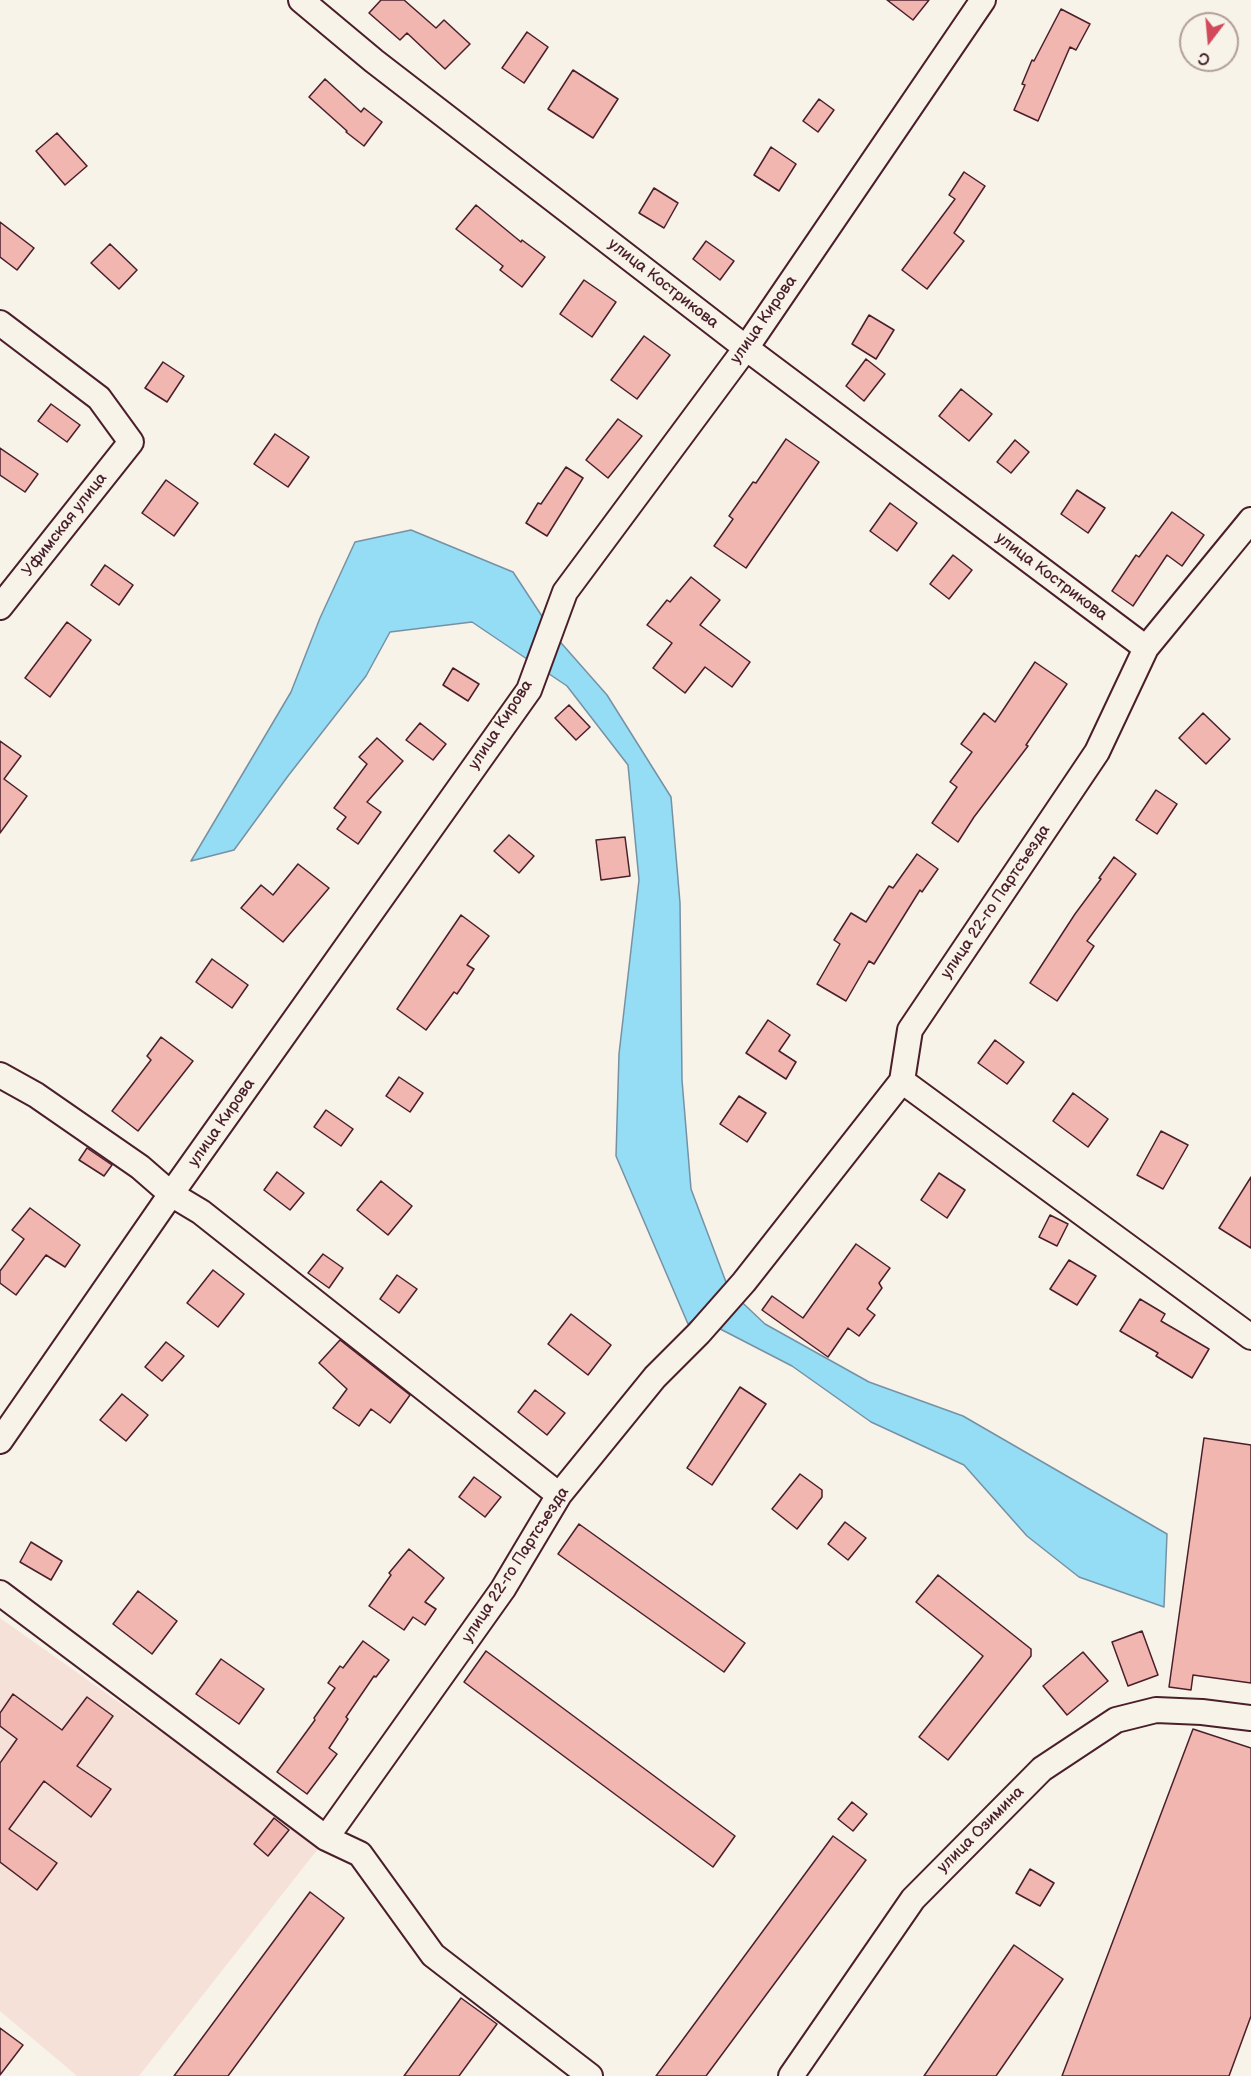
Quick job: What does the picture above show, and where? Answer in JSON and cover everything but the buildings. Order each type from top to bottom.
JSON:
[{"type":"street","name":"улица Кострикова","points":[[301,0],[374,61],[746,348],[1146,648]]},
{"type":"street","name":"улица Кирова","points":[[0,1441],[171,1194],[529,690],[565,592],[746,348],[983,0]]},
{"type":"street","name":"Уфимская улица","points":[[0,323],[99,398],[131,442],[0,607]]},
{"type":"street","name":"улица 22-го Партсъезда","points":[[326,1838],[503,1589],[559,1495],[655,1377],[699,1333],[744,1282],[902,1081],[910,1030],[1096,752],[1146,648],[1251,520]]},
{"type":"street","points":[[0,1075],[36,1095],[131,1160],[171,1194],[210,1220],[559,1495]]},
{"type":"street","points":[[902,1081],[1251,1337]]},
{"type":"street","points":[[0,1593],[326,1838],[360,1854],[433,1955],[590,2076]]},
{"type":"street","name":"улица Озимина","points":[[791,2076],[913,1899],[1042,1769],[1116,1720],[1156,1710],[1202,1712],[1251,1718]]},
{"type":"shaded area","points":[[0,1618],[321,1845],[139,2076],[77,2076],[0,2011]]},
{"type":"water","points":[[411,530],[513,572],[555,636],[607,695],[671,797],[680,903],[682,1080],[691,1189],[729,1290],[765,1324],[869,1382],[963,1416],[1167,1534],[1164,1607],[1079,1577],[1027,1536],[964,1465],[871,1422],[792,1366],[697,1317],[688,1324],[616,1156],[619,1054],[639,880],[628,765],[567,686],[472,622],[390,632],[366,676],[234,850],[191,861],[291,692],[320,618],[355,542]]}]
